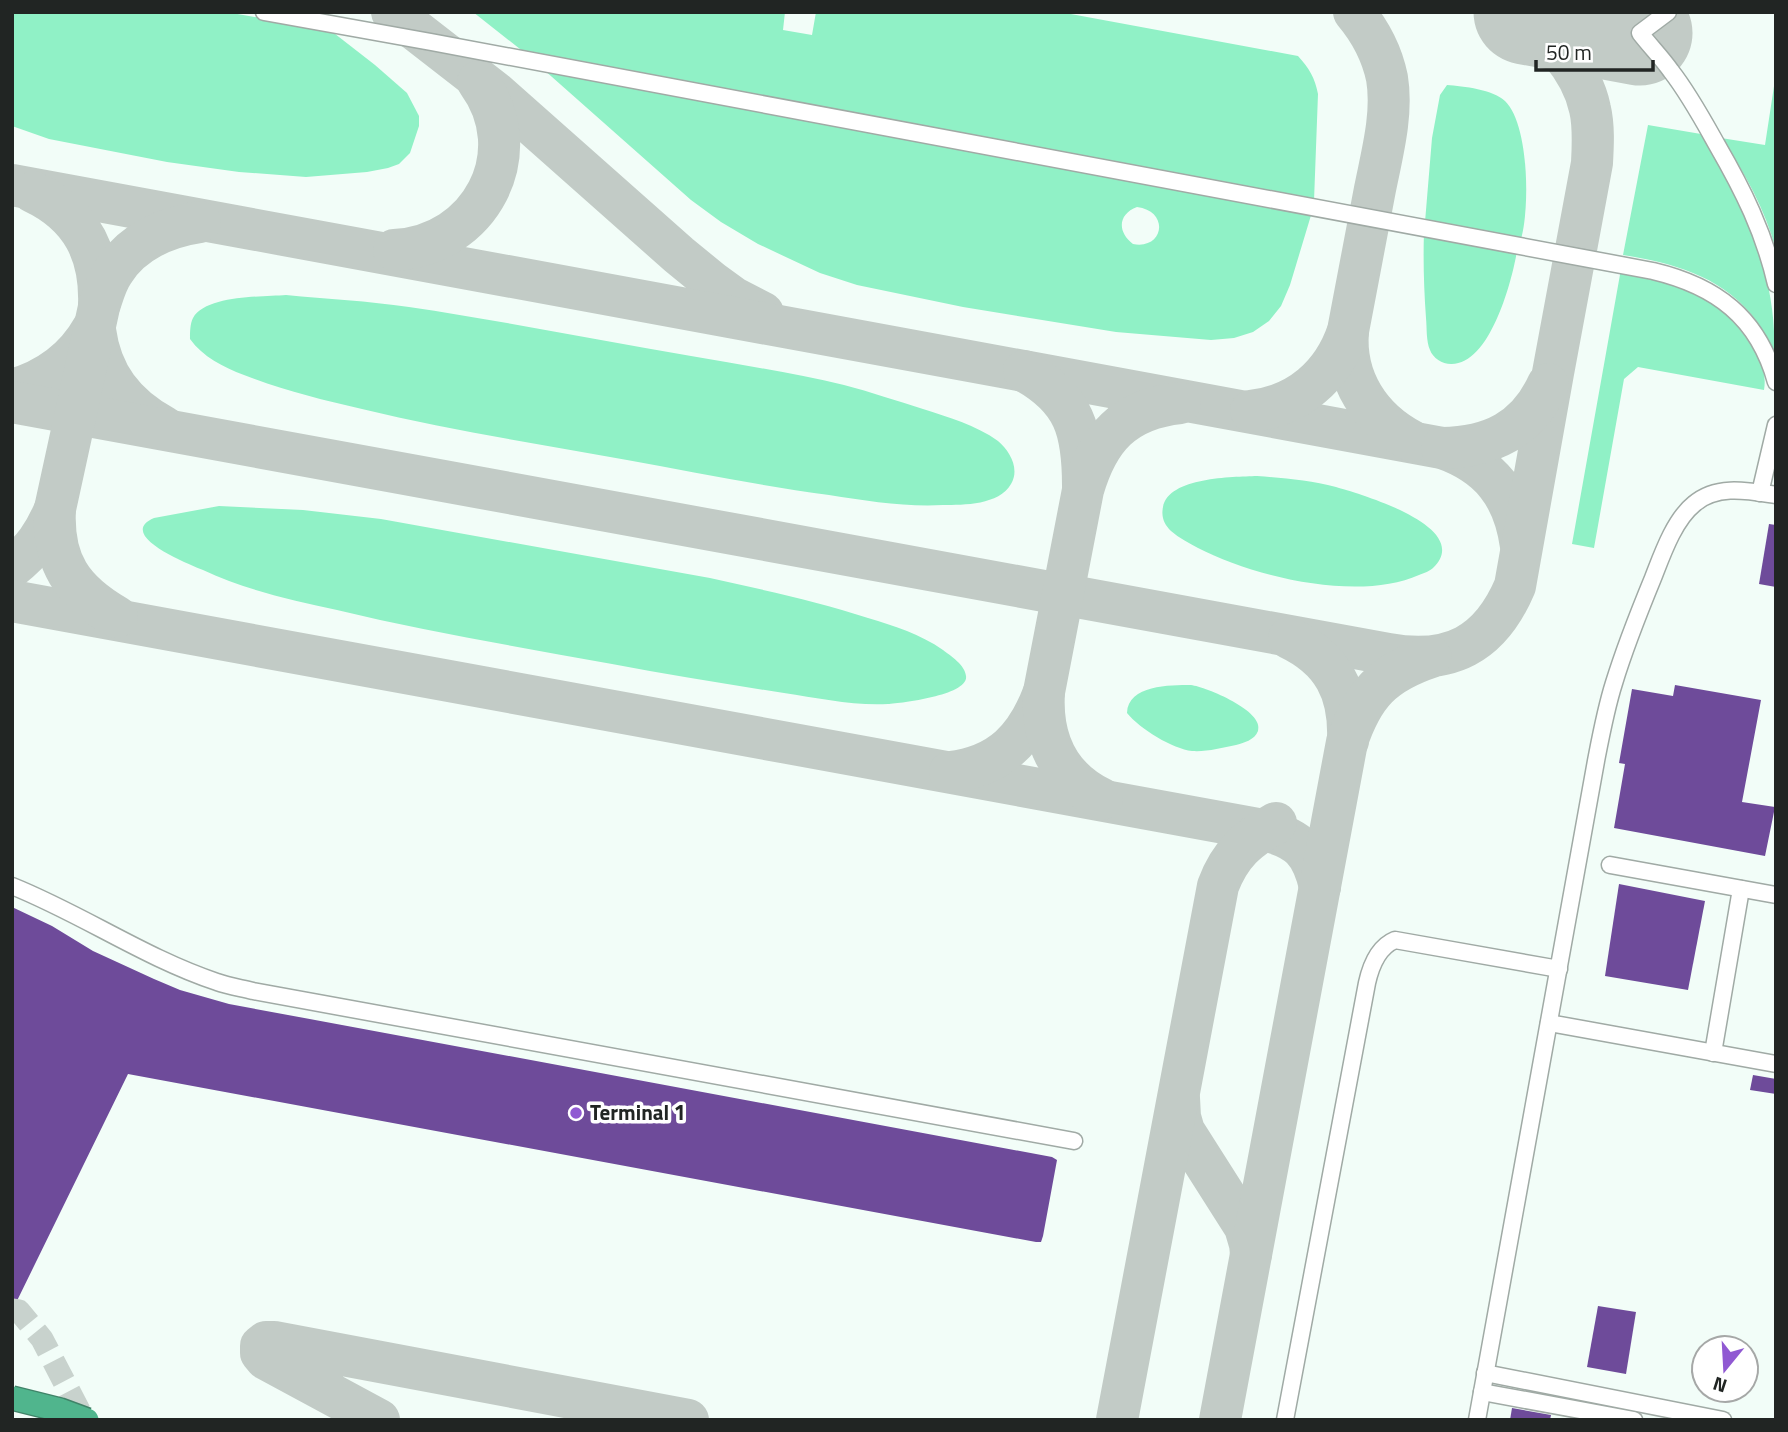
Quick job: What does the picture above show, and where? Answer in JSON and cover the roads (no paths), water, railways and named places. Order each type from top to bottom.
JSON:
[{"type":"highway","points":[[12,1398],[87,1420]]},
{"type":"lane","points":[[264,12],[1678,277],[1718,297],[1752,328],[1769,360],[1776,382]]},
{"type":"lane","points":[[1668,12],[1640,33],[1672,71],[1744,193],[1759,225],[1776,284]]},
{"type":"lane","points":[[1477,1420],[1604,722],[1615,681],[1660,562],[1682,517],[1695,503],[1724,491],[1736,489],[1768,494],[1776,425]]},
{"type":"lane","points":[[1610,865],[1776,895]]},
{"type":"lane","points":[[12,886],[160,959],[219,983],[1074,1141]]},
{"type":"lane","points":[[1713,1053],[1741,889]]},
{"type":"lane","points":[[1285,1420],[1367,982],[1378,953],[1395,940],[1559,969]]},
{"type":"lane","points":[[1549,1023],[1776,1064]]},
{"type":"lane","points":[[1485,1373],[1723,1420]]},
{"type":"lane","points":[[1482,1392],[1634,1420]]},
{"type":"tunnel","points":[[12,1310],[19,1311],[42,1339],[84,1420]]},
{"type":"place","name":"Terminal 1","points":[[576,1113]]}]
